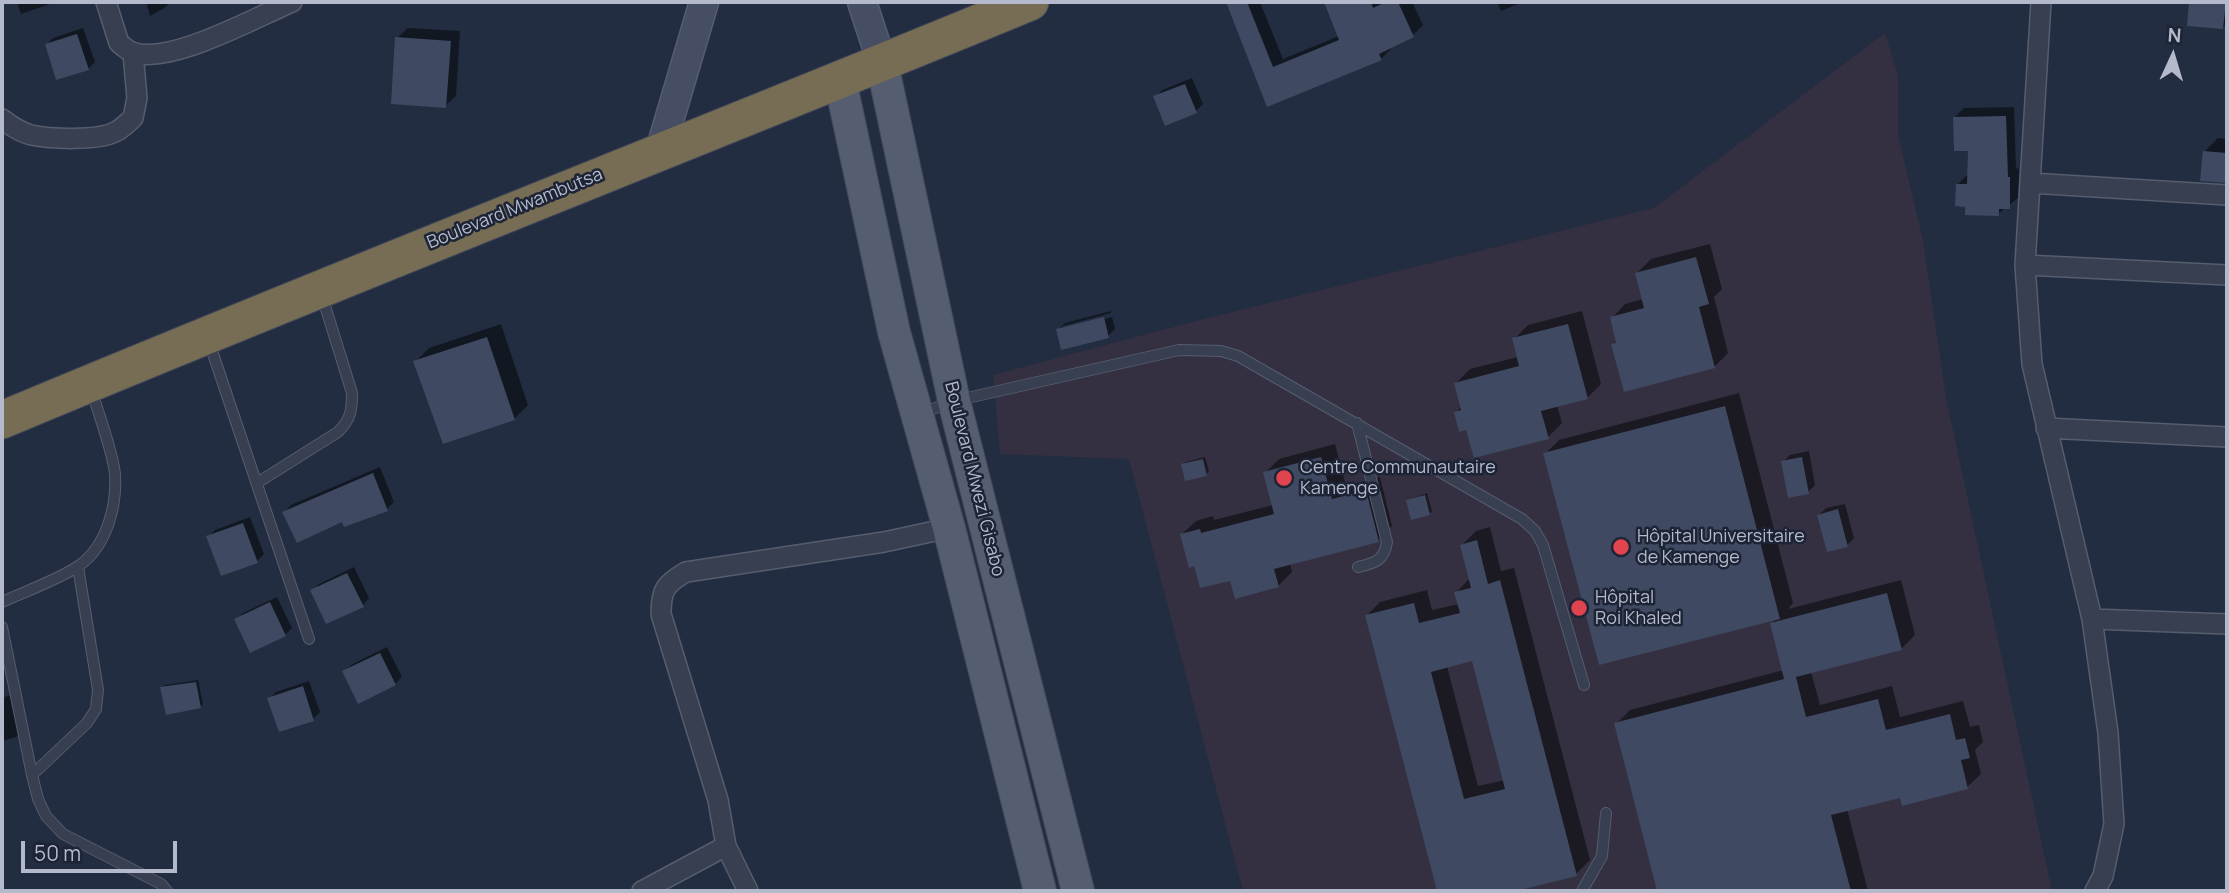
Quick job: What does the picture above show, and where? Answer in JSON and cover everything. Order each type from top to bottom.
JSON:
[{"type":"highway","name":"Boulevard Mwambutsa","points":[[2,420],[660,150],[1030,2]]},
{"type":"main road","name":"Boulevard Mwezi Gisabo","points":[[882,63],[954,401],[1078,891]]},
{"type":"main road","name":"Boulevard Mwezi Gisabo","points":[[840,80],[894,332],[949,528],[1040,891]]},
{"type":"street","points":[[106,2],[119,43],[133,53],[153,54],[183,50],[292,2]]},
{"type":"street","points":[[660,150],[704,2]]},
{"type":"street","points":[[862,2],[882,63]]},
{"type":"street","points":[[2041,2],[2025,265],[2032,364],[2092,619],[2108,733],[2114,824],[2099,884]]},
{"type":"street","points":[[2,119],[11,127],[30,134],[51,137],[88,137],[114,132],[133,118],[137,98],[133,53]]},
{"type":"street","points":[[2030,183],[2227,195]]},
{"type":"street","points":[[2025,265],[2227,275]]},
{"type":"street","points":[[2046,428],[2227,436]]},
{"type":"street","points":[[748,891],[726,846],[718,800],[661,614],[661,596],[670,581],[686,572],[884,542],[949,528]]},
{"type":"street","points":[[2092,619],[2227,624]]},
{"type":"street","points":[[642,891],[726,846]]},
{"type":"lane","points":[[257,484],[338,432],[348,422],[352,409],[352,393],[319,289]]},
{"type":"lane","points":[[206,335],[309,639]]},
{"type":"lane","points":[[916,415],[954,401],[1179,350],[1202,349],[1238,356],[1522,519],[1535,531],[1543,545],[1584,685]]},
{"type":"lane","points":[[2,602],[78,567],[102,539],[114,509],[115,472],[90,383]]},
{"type":"lane","points":[[1357,423],[1387,542],[1385,553],[1378,563],[1358,567]]},
{"type":"lane","points":[[32,775],[87,723],[96,709],[98,690],[78,567]]},
{"type":"lane","points":[[2,627],[32,775],[46,816],[63,834],[161,884],[167,891]]},
{"type":"lane","points":[[1582,891],[1602,856],[1606,813]]},
{"type":"shaded area","name":"Hôpital Roi Khaled","points":[[1885,33],[1898,76],[1898,135],[1923,241],[1946,398],[2052,891],[1243,891],[1129,459],[1000,454],[993,375],[1200,320],[1654,208]]},
{"type":"building","points":[[1226,2],[1247,2],[1273,67],[1339,40],[1324,2],[1371,2],[1373,8],[1386,2],[1398,2],[1414,37],[1379,54],[1382,60],[1267,107]]},
{"type":"building","points":[[2189,2],[2226,2],[2223,29],[2187,26]]},
{"type":"building","points":[[77,34],[89,70],[56,80],[45,44]]},
{"type":"building","points":[[395,37],[451,41],[446,108],[391,104]]},
{"type":"building","points":[[1185,84],[1197,113],[1165,126],[1153,96]]},
{"type":"building","points":[[2006,116],[2010,209],[1999,209],[1999,216],[1965,215],[1965,207],[1955,206],[1956,184],[1967,184],[1968,151],[1954,151],[1953,117]]},
{"type":"building","points":[[2203,151],[2227,153],[2227,183],[2200,181]]},
{"type":"building","points":[[1696,257],[1709,304],[1699,307],[1715,368],[1624,392],[1611,344],[1616,343],[1610,317],[1644,308],[1635,273]]},
{"type":"building","points":[[1104,317],[1109,338],[1061,350],[1056,329]]},
{"type":"building","points":[[1568,324],[1588,399],[1541,411],[1549,439],[1474,458],[1466,430],[1459,432],[1454,412],[1461,410],[1454,383],[1519,366],[1512,338]]},
{"type":"building","points":[[487,337],[515,420],[443,444],[413,361]]},
{"type":"building","points":[[1725,406],[1780,619],[1599,665],[1543,453]]},
{"type":"building","points":[[1321,457],[1332,499],[1366,490],[1379,542],[1274,569],[1279,587],[1235,599],[1230,581],[1200,588],[1194,566],[1189,568],[1180,534],[1200,529],[1201,533],[1274,514],[1263,472]]},
{"type":"building","points":[[1802,457],[1809,494],[1788,498],[1781,461]]},
{"type":"building","points":[[1203,459],[1207,476],[1185,481],[1181,464]]},
{"type":"building","points":[[373,473],[388,511],[344,527],[342,522],[297,543],[282,512]]},
{"type":"building","points":[[1425,495],[1430,515],[1411,520],[1406,500]]},
{"type":"building","points":[[1838,509],[1848,547],[1827,552],[1817,515]]},
{"type":"building","points":[[243,523],[258,563],[221,576],[206,536]]},
{"type":"building","points":[[1477,540],[1488,584],[1500,580],[1577,876],[1516,891],[1437,891],[1365,615],[1414,603],[1419,623],[1460,613],[1454,592],[1471,588],[1460,545]],"holes":[[[1472,661],[1505,789],[1464,799],[1431,672]]]},
{"type":"building","points":[[347,573],[364,607],[326,624],[310,590]]},
{"type":"building","points":[[1887,593],[1902,650],[1796,677],[1806,717],[1878,699],[1886,730],[1950,714],[1956,740],[1965,738],[1970,758],[1961,760],[1968,789],[1902,806],[1900,798],[1831,815],[1851,891],[1657,891],[1614,723],[1784,679],[1770,623]]},
{"type":"building","points":[[270,602],[286,636],[250,653],[234,619]]},
{"type":"building","points":[[380,653],[396,685],[358,704],[342,671]]},
{"type":"building","points":[[196,682],[201,708],[166,715],[160,687]]},
{"type":"building","points":[[303,686],[314,721],[279,732],[267,698]]},
{"type":"place","name":"Centre Communautaire Kamenge","points":[[1284,478]]},
{"type":"place","name":"Hôpital Universitaire de Kamenge","points":[[1621,547]]},
{"type":"place","name":"Hôpital Roi Khaled","points":[[1579,608]]}]
